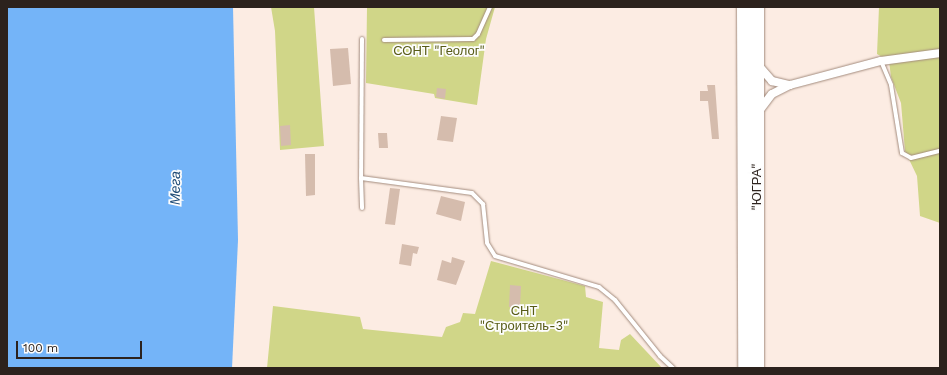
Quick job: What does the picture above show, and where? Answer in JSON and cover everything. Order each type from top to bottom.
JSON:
[{"type":"highway","name":"\"ЮГРА\"","points":[[757,7],[757,368]]},
{"type":"highway","name":"\"ЮГРА\"","points":[[744,14],[745,368]]},
{"type":"street","points":[[740,7],[744,14]]},
{"type":"street","points":[[757,116],[766,100],[790,85],[881,61],[940,53]]},
{"type":"street","points":[[757,60],[763,74],[772,81],[790,85]]},
{"type":"street","points":[[737,368],[745,350]]},
{"type":"lane","points":[[384,40],[473,39],[478,34],[490,7]]},
{"type":"lane","points":[[362,38],[362,208]]},
{"type":"lane","points":[[881,61],[891,85],[902,153],[911,158],[940,151]]},
{"type":"lane","points":[[362,178],[472,193],[483,204],[487,243],[495,256],[599,287],[614,300],[660,356],[673,368]]},
{"type":"green space","points":[[271,7],[314,7],[324,146],[280,150],[275,31]]},
{"type":"green space","name":"СОНТ \"Геолог\"","points":[[367,7],[495,7],[486,39],[477,105],[435,98],[434,94],[366,83]]},
{"type":"green space","points":[[879,7],[940,7],[940,223],[920,216],[917,176],[905,151],[901,103],[891,77],[889,61],[877,54]]},
{"type":"green space","name":"СНТ \"Строитель-3\"","points":[[491,261],[585,286],[586,297],[603,302],[599,348],[619,350],[621,340],[630,334],[662,368],[267,368],[273,306],[360,317],[363,329],[442,337],[446,327],[460,322],[463,313],[475,314]]},
{"type":"water","name":"Мега","points":[[7,7],[233,7],[238,240],[232,368],[7,368]]},
{"type":"building","points":[[348,48],[351,84],[333,86],[330,49]]},
{"type":"building","points":[[462,48],[472,48],[471,57],[462,57]]},
{"type":"building","points":[[707,85],[715,85],[719,139],[712,139],[708,101],[700,101],[700,91],[708,91]]},
{"type":"building","points":[[437,88],[446,89],[445,99],[436,97]]},
{"type":"building","points":[[441,116],[457,118],[453,142],[437,140]]},
{"type":"building","points":[[290,125],[291,145],[281,146],[280,126]]},
{"type":"building","points":[[378,133],[387,133],[388,148],[379,148]]},
{"type":"building","points":[[305,154],[315,154],[315,195],[306,196]]},
{"type":"building","points":[[390,188],[400,189],[395,225],[385,224]]},
{"type":"building","points":[[441,196],[465,202],[461,221],[436,214]]},
{"type":"building","points":[[402,244],[419,247],[417,254],[413,253],[411,266],[399,264]]},
{"type":"building","points":[[452,257],[465,261],[456,285],[437,280],[442,260],[451,263]]},
{"type":"building","points":[[510,285],[521,286],[520,307],[509,307]]}]
